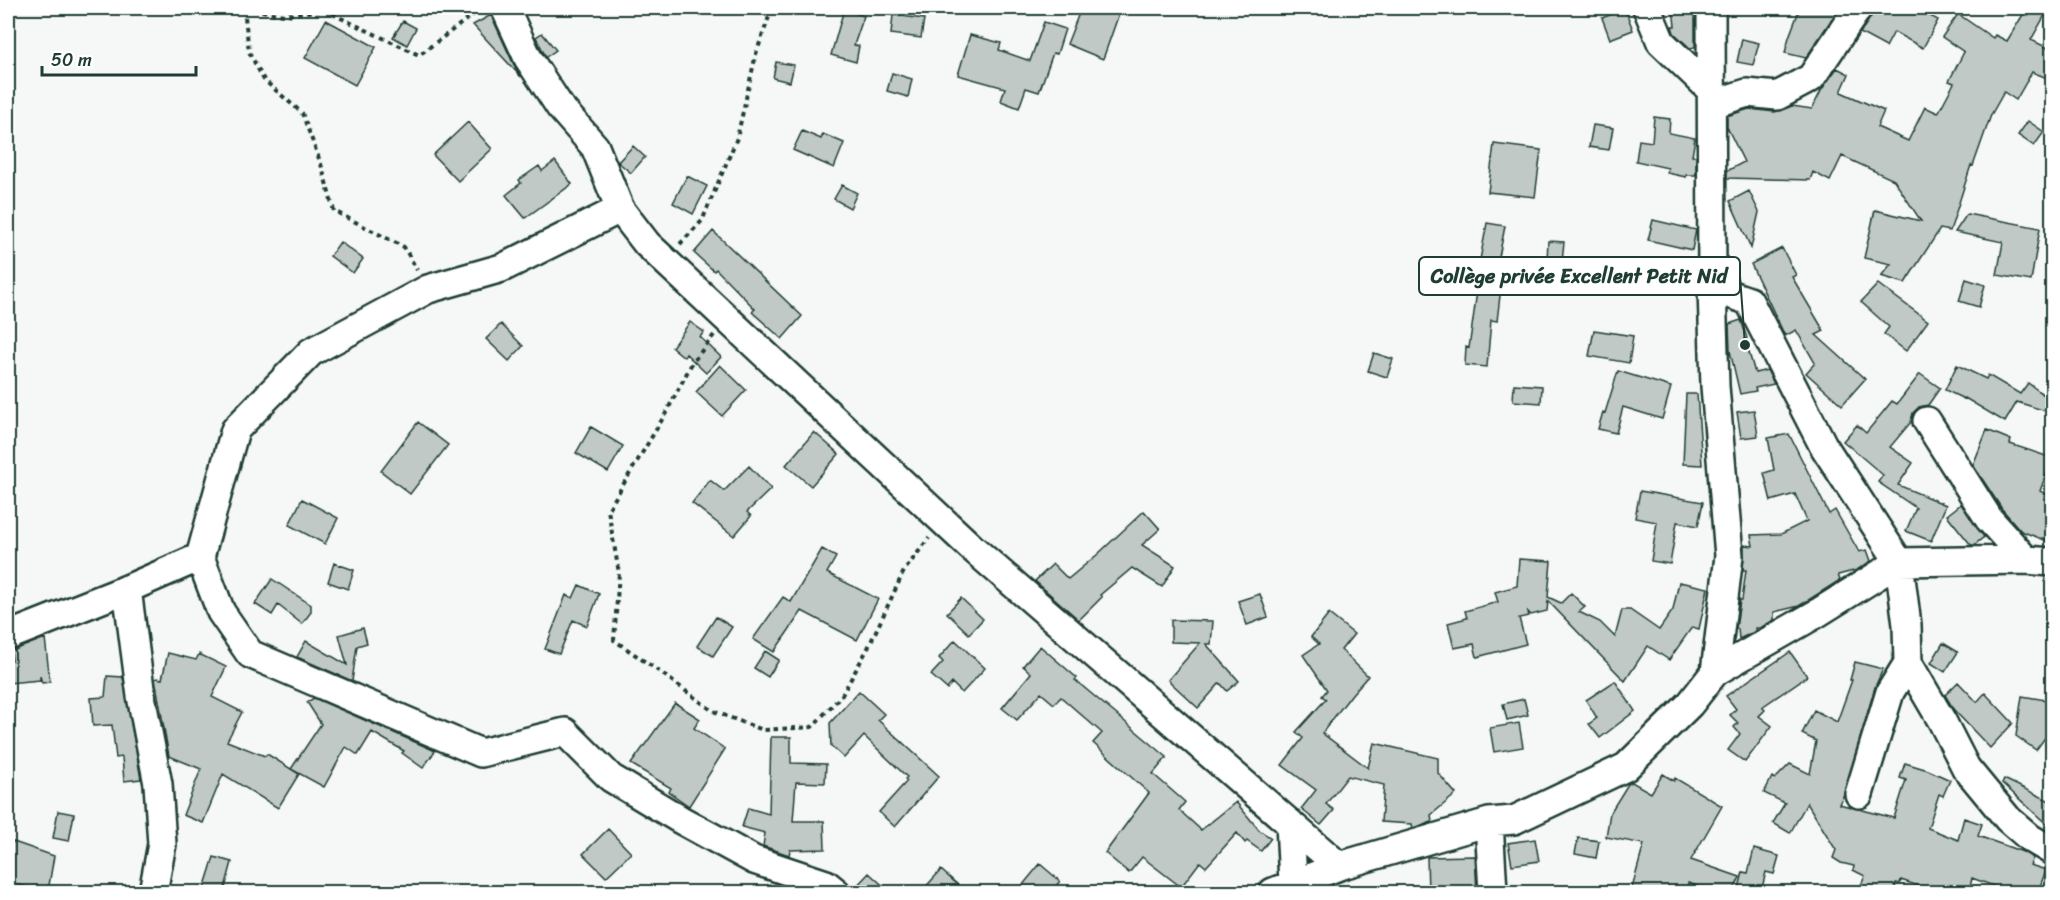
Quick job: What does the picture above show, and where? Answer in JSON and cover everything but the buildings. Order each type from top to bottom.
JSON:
[{"type":"street","points":[[505,8],[528,58],[560,107],[595,147],[620,209],[647,244],[971,548],[1339,866]]},
{"type":"street","points":[[1647,8],[1660,42],[1712,98]]},
{"type":"street","points":[[1711,8],[1715,386],[1729,556],[1715,672]]},
{"type":"street","points":[[1712,98],[1747,93],[1777,96],[1811,78],[1858,8]]},
{"type":"street","points":[[620,209],[502,267],[428,289],[311,352],[236,430],[200,557],[222,612],[250,654],[481,753],[565,732],[611,778],[681,820],[754,860],[826,884],[836,892]]},
{"type":"street","points":[[1713,288],[1749,301],[1823,445],[1899,562],[1907,625],[1908,663],[1966,768],[2008,819],[2030,838],[2052,851]]},
{"type":"street","points":[[1927,421],[1989,519],[2026,560]]},
{"type":"street","points":[[8,636],[127,589],[200,557]]},
{"type":"street","points":[[1290,823],[1283,888],[1339,866],[1489,822],[1514,820],[1626,767],[1690,704],[1715,672],[1816,614],[1899,562],[2026,560],[2052,562]]},
{"type":"street","points":[[127,589],[141,696],[158,784],[162,844],[153,892]]},
{"type":"street","points":[[1859,794],[1890,692],[1908,663]]},
{"type":"street","points":[[1489,822],[1493,892]]},
{"type":"path","points":[[428,289],[404,247],[334,211],[321,164],[302,113],[264,80],[249,52],[244,8],[284,15],[324,10],[419,55],[483,8]]},
{"type":"path","points":[[665,260],[702,221],[737,138],[756,54],[772,8]]},
{"type":"path","points":[[728,318],[692,363],[666,413],[608,510],[619,573],[614,640],[713,711],[763,730],[812,727],[842,695],[868,648],[904,571],[943,521]]},
{"type":"place","name":"Collège privée Excellent Petit Nid","points":[[1745,345]]}]
